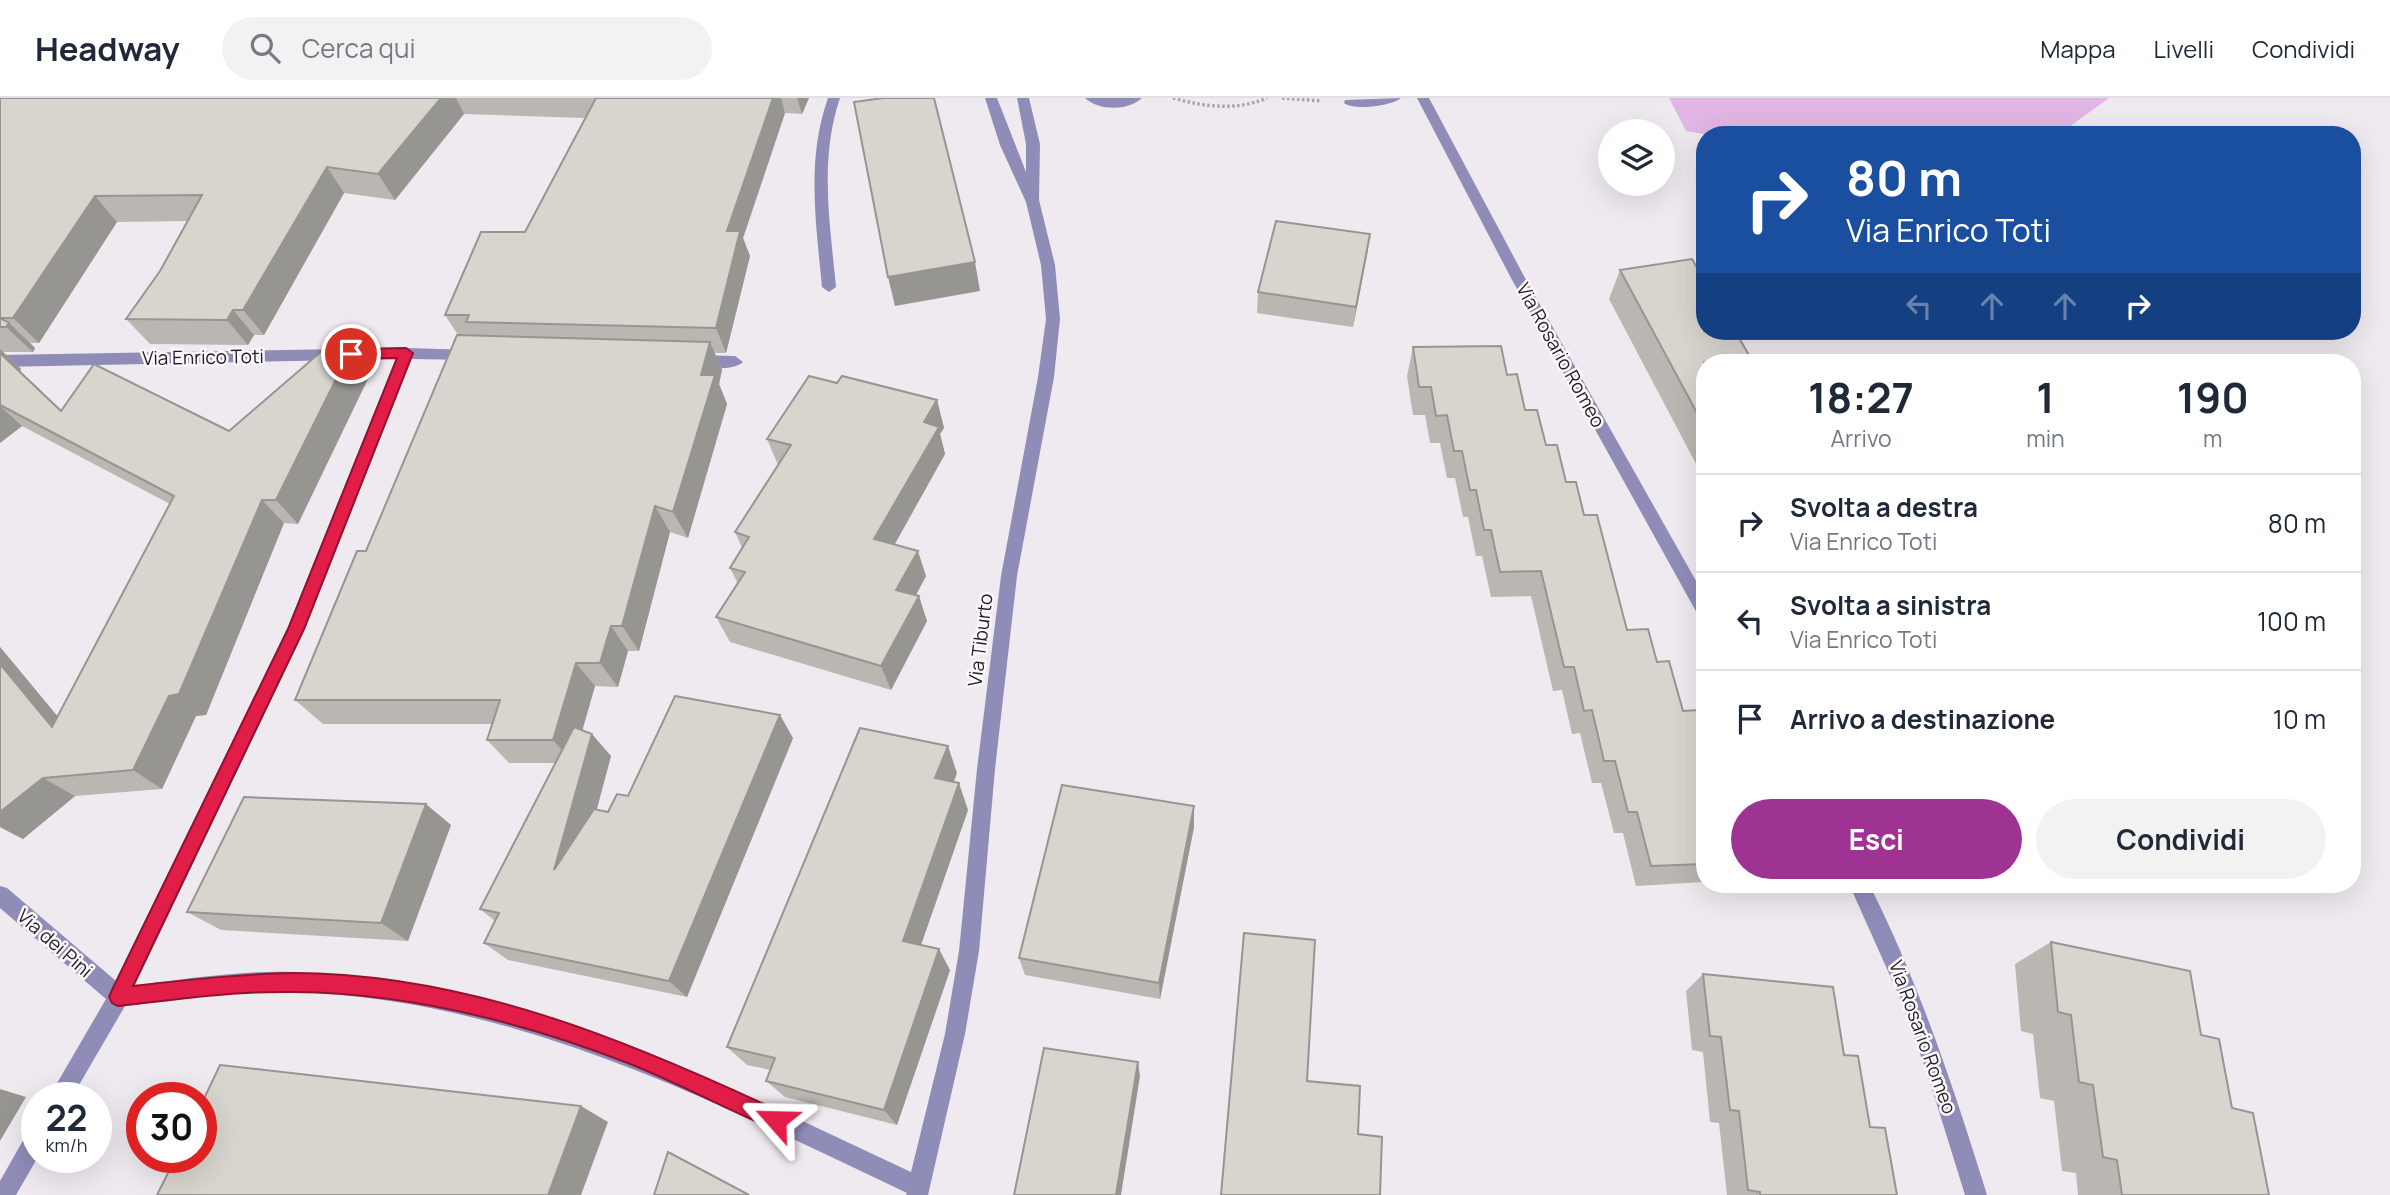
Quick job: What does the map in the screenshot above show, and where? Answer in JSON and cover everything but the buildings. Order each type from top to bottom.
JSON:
[{"type":"street","points":[[829,287],[822,156],[824,133],[834,98]]},
{"type":"street","name":"Via Tiburto","points":[[918,1191],[961,1005],[1009,576],[1049,359],[1053,319],[1045,247],[1033,202],[1007,145],[991,98]]},
{"type":"street","points":[[1023,98],[1033,144],[1033,202]]},
{"type":"street","points":[[1091,98],[1103,104],[1115,105],[1136,98]]},
{"type":"street","points":[[1350,103],[1395,98]]},
{"type":"street","name":"Via Rosario Romeo","points":[[1423,98],[1512,266],[1696,596]]},
{"type":"street","points":[[69,1082],[118,997],[296,629],[406,353]]},
{"type":"street","name":"Via Enrico Toti","points":[[0,361],[406,353],[488,355]]},
{"type":"street","points":[[680,360],[734,362]]},
{"type":"street","name":"Via Rosario Romeo","points":[[1863,893],[1913,1000],[1976,1195]]},
{"type":"street","name":"Via dei Pini","points":[[0,895],[118,997]]},
{"type":"street","points":[[118,997],[226,984],[295,982],[408,992],[466,1002],[579,1036],[682,1075],[918,1191]]},
{"type":"street","points":[[4,1195],[21,1166]]},
{"type":"path","points":[[1174,98],[1197,105],[1250,107],[1267,98]]},
{"type":"shaded area","points":[[1669,98],[2109,98],[2070,126],[1696,126],[1696,133],[1686,131]]},
{"type":"route","points":[[351,354],[406,353],[296,629],[118,997],[226,984],[295,982],[408,992],[455,1000],[532,1020],[623,1052],[682,1075],[776,1120]]}]
